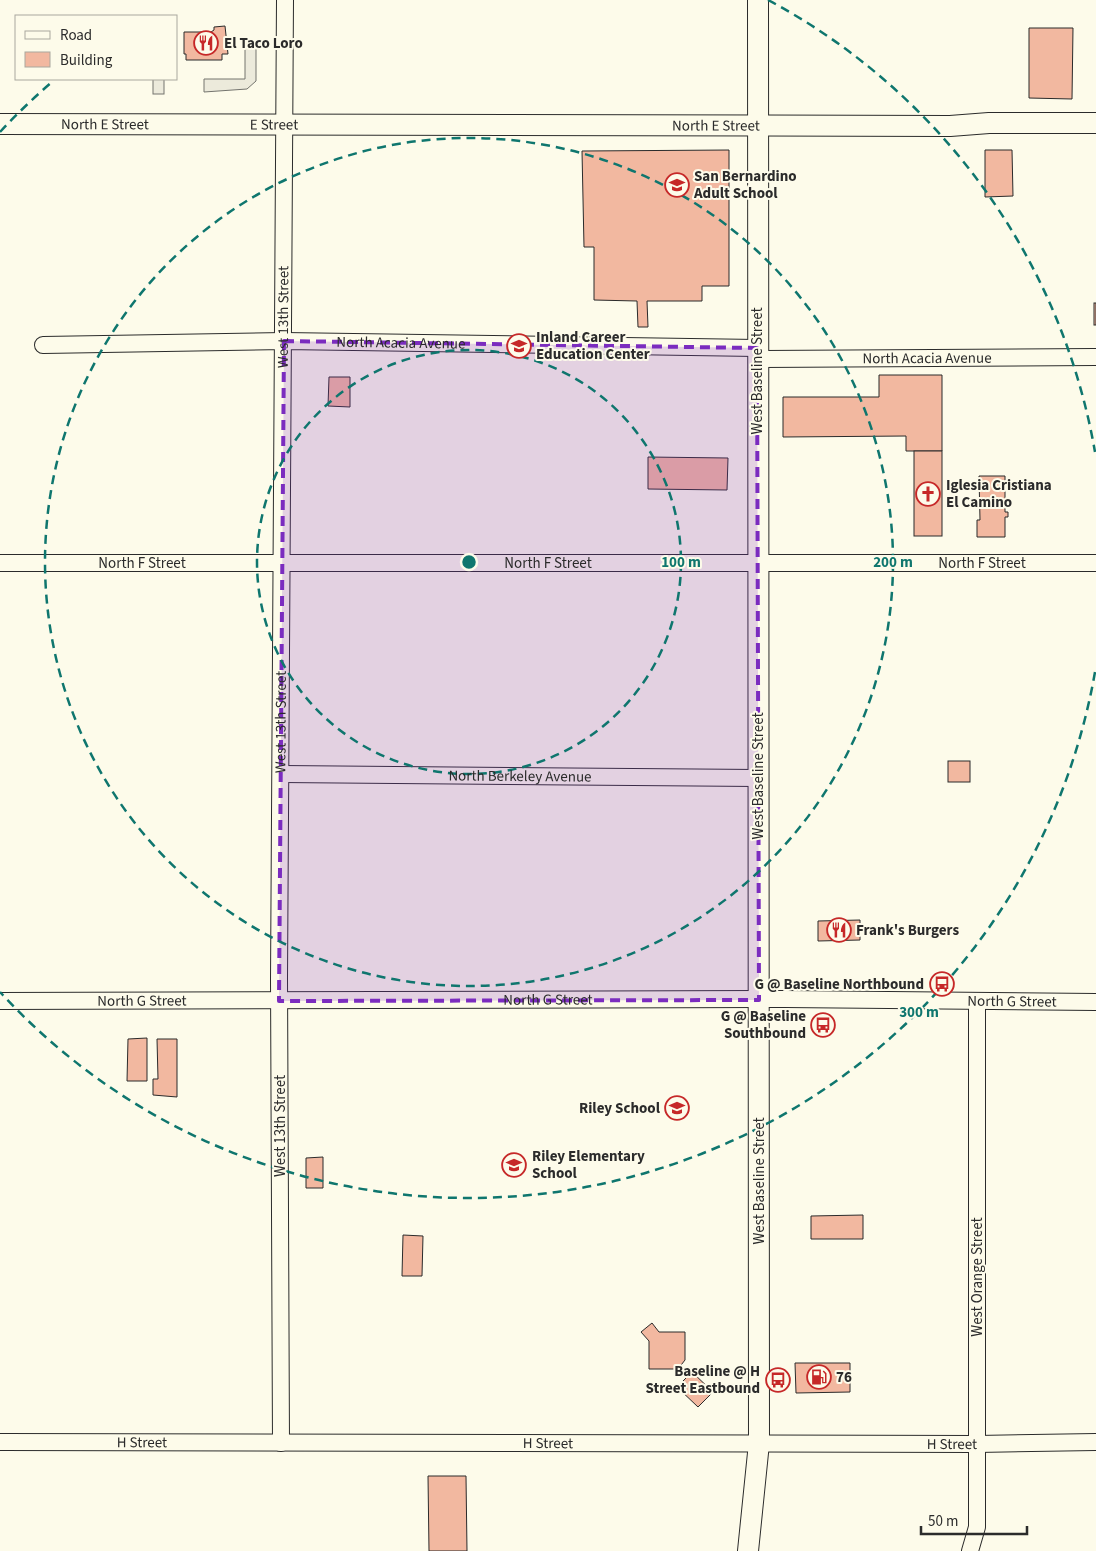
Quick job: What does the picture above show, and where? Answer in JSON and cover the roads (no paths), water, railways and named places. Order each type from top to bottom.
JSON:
[{"type":"main road","name":"West Baseline Street","points":[[748,1551],[759,1443],[758,0]]},
{"type":"main road","name":"North E Street","points":[[337,124],[950,126],[989,123],[1096,123]]},
{"type":"main road","name":"North E Street","points":[[0,124],[211,124]]},
{"type":"main road","name":"E Street","points":[[211,124],[337,124]]},
{"type":"street","name":"West 13th Street","points":[[281,1443],[280,1001],[285,0]]},
{"type":"street","name":"North Acacia Avenue","points":[[43,345],[284,341],[757,354],[1096,357]]},
{"type":"street","name":"North F Street","points":[[0,563],[1096,563]]},
{"type":"street","name":"North Berkeley Avenue","points":[[281,774],[758,778]]},
{"type":"street","name":"North G Street","points":[[0,1001],[758,1000],[1096,1002]]},
{"type":"street","name":"West Orange Street","points":[[970,1551],[977,1527],[977,1001]]},
{"type":"street","name":"H Street","points":[[0,1442],[978,1444],[1096,1442]]},
{"type":"place","name":"El Taco Loro","points":[[206,43]]},
{"type":"place","name":"San Bernardino Adult School","points":[[677,185]]},
{"type":"place","name":"Inland Career Education Center","points":[[519,346]]},
{"type":"place","name":"Iglesia Cristiana El Camino","points":[[928,494]]},
{"type":"place","name":"Frank's Burgers","points":[[839,930]]},
{"type":"place","name":"G @ Baseline Northbound","points":[[942,984]]},
{"type":"place","name":"G @ Baseline Southbound","points":[[823,1025]]},
{"type":"place","name":"Riley School","points":[[677,1108]]},
{"type":"place","name":"Riley Elementary School","points":[[514,1165]]},
{"type":"place","name":"76","points":[[819,1377]]},
{"type":"place","name":"Baseline @ H Street Eastbound","points":[[778,1380]]}]
